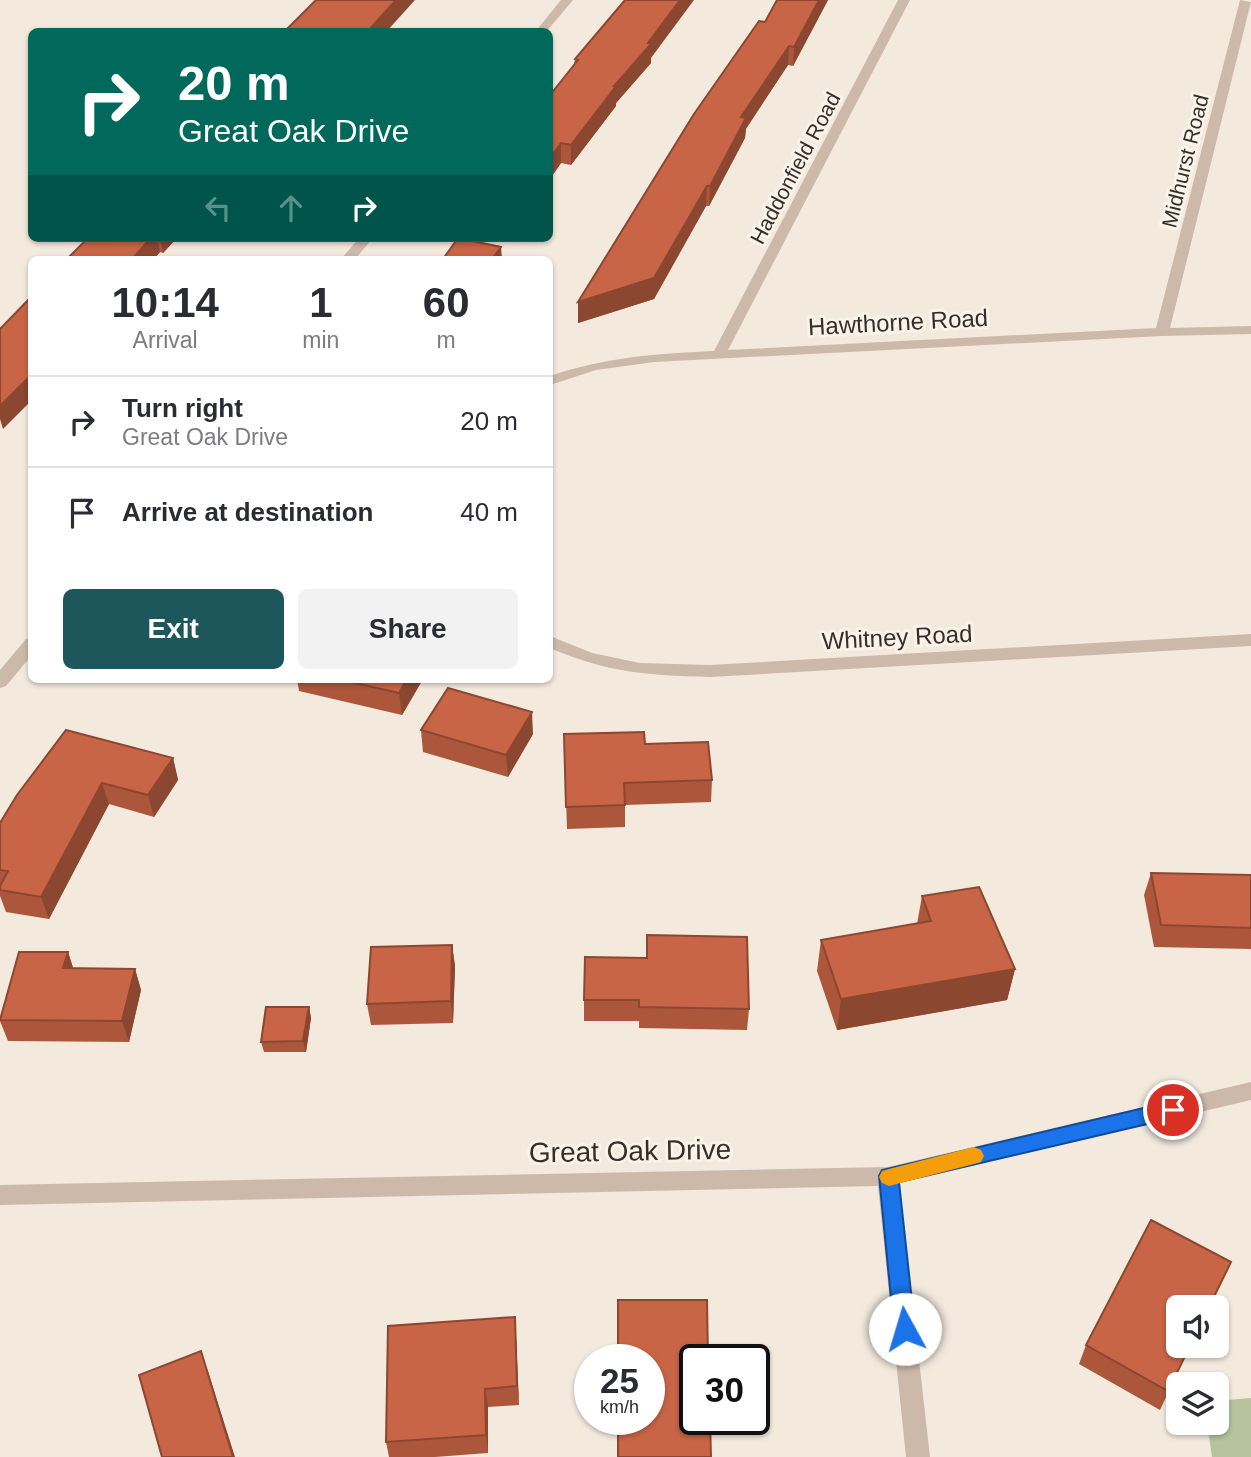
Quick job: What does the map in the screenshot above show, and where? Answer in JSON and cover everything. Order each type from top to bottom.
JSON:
[{"type":"street","points":[[543,28],[567,0]]},
{"type":"street","name":"Haddonfield Road","points":[[719,354],[904,0]]},
{"type":"street","name":"Midhurst Road","points":[[1162,332],[1246,0]]},
{"type":"street","points":[[351,256],[363,242]]},
{"type":"street","name":"Hawthorne Road","points":[[553,379],[594,366],[719,354],[1251,330]]},
{"type":"street","name":"Whitney Road","points":[[553,643],[588,658],[640,670],[710,671],[1251,639]]},
{"type":"street","points":[[0,682],[28,648]]},
{"type":"street","name":"Great Oak Drive","points":[[0,1195],[888,1176],[1251,1091]]},
{"type":"street","points":[[888,1176],[918,1457]]},
{"type":"green space","points":[[1251,1398],[1251,1457],[1212,1457],[1209,1435],[1229,1435],[1229,1400]]},
{"type":"building","points":[[316,0],[396,0],[371,28],[288,28]]},
{"type":"building","points":[[625,0],[680,0],[648,43],[651,44],[614,86],[571,145],[561,143],[553,154],[553,91],[578,60],[575,59]]},
{"type":"building","points":[[777,0],[819,0],[794,47],[789,46],[741,117],[746,118],[710,186],[707,186],[654,278],[578,302],[694,114],[759,21],[765,22]]},
{"type":"building","points":[[84,242],[147,242],[135,256],[70,256]]},
{"type":"building","points":[[455,242],[477,242],[501,247],[494,256],[445,256]]},
{"type":"building","points":[[28,300],[28,378],[0,406],[0,329]]},
{"type":"building","points":[[355,683],[405,683],[399,693]]},
{"type":"building","points":[[448,688],[532,712],[506,755],[421,730]]},
{"type":"building","points":[[66,730],[173,758],[148,795],[102,783],[41,897],[0,890],[8,871],[0,870],[0,823],[17,795]]},
{"type":"building","points":[[644,732],[645,744],[708,742],[712,780],[624,783],[625,805],[566,807],[564,734]]},
{"type":"building","points":[[1151,873],[1251,875],[1251,928],[1161,925]]},
{"type":"building","points":[[979,887],[1015,969],[841,999],[821,940],[931,921],[922,896]]},
{"type":"building","points":[[647,935],[747,937],[749,1009],[639,1007],[639,1000],[584,1000],[585,957],[647,958]]},
{"type":"building","points":[[452,945],[451,1001],[367,1004],[371,947]]},
{"type":"building","points":[[19,952],[68,952],[63,968],[135,969],[122,1021],[0,1020]]},
{"type":"building","points":[[266,1007],[309,1007],[303,1041],[261,1042]]},
{"type":"building","points":[[1151,1220],[1231,1262],[1215,1295],[1166,1295],[1166,1358],[1184,1358],[1177,1372],[1166,1372],[1166,1390],[1086,1345]]},
{"type":"building","points":[[618,1300],[707,1300],[708,1344],[679,1344],[679,1435],[710,1435],[711,1457],[618,1457],[618,1435],[665,1435],[665,1344],[618,1344]]},
{"type":"building","points":[[515,1317],[517,1386],[485,1389],[486,1435],[386,1442],[388,1326]]},
{"type":"building","points":[[201,1351],[233,1457],[162,1457],[139,1375]]},
{"type":"slow traffic","points":[[889,1177],[974,1156]]},
{"type":"route","points":[[905,1329],[888,1176],[1173,1110]]}]
